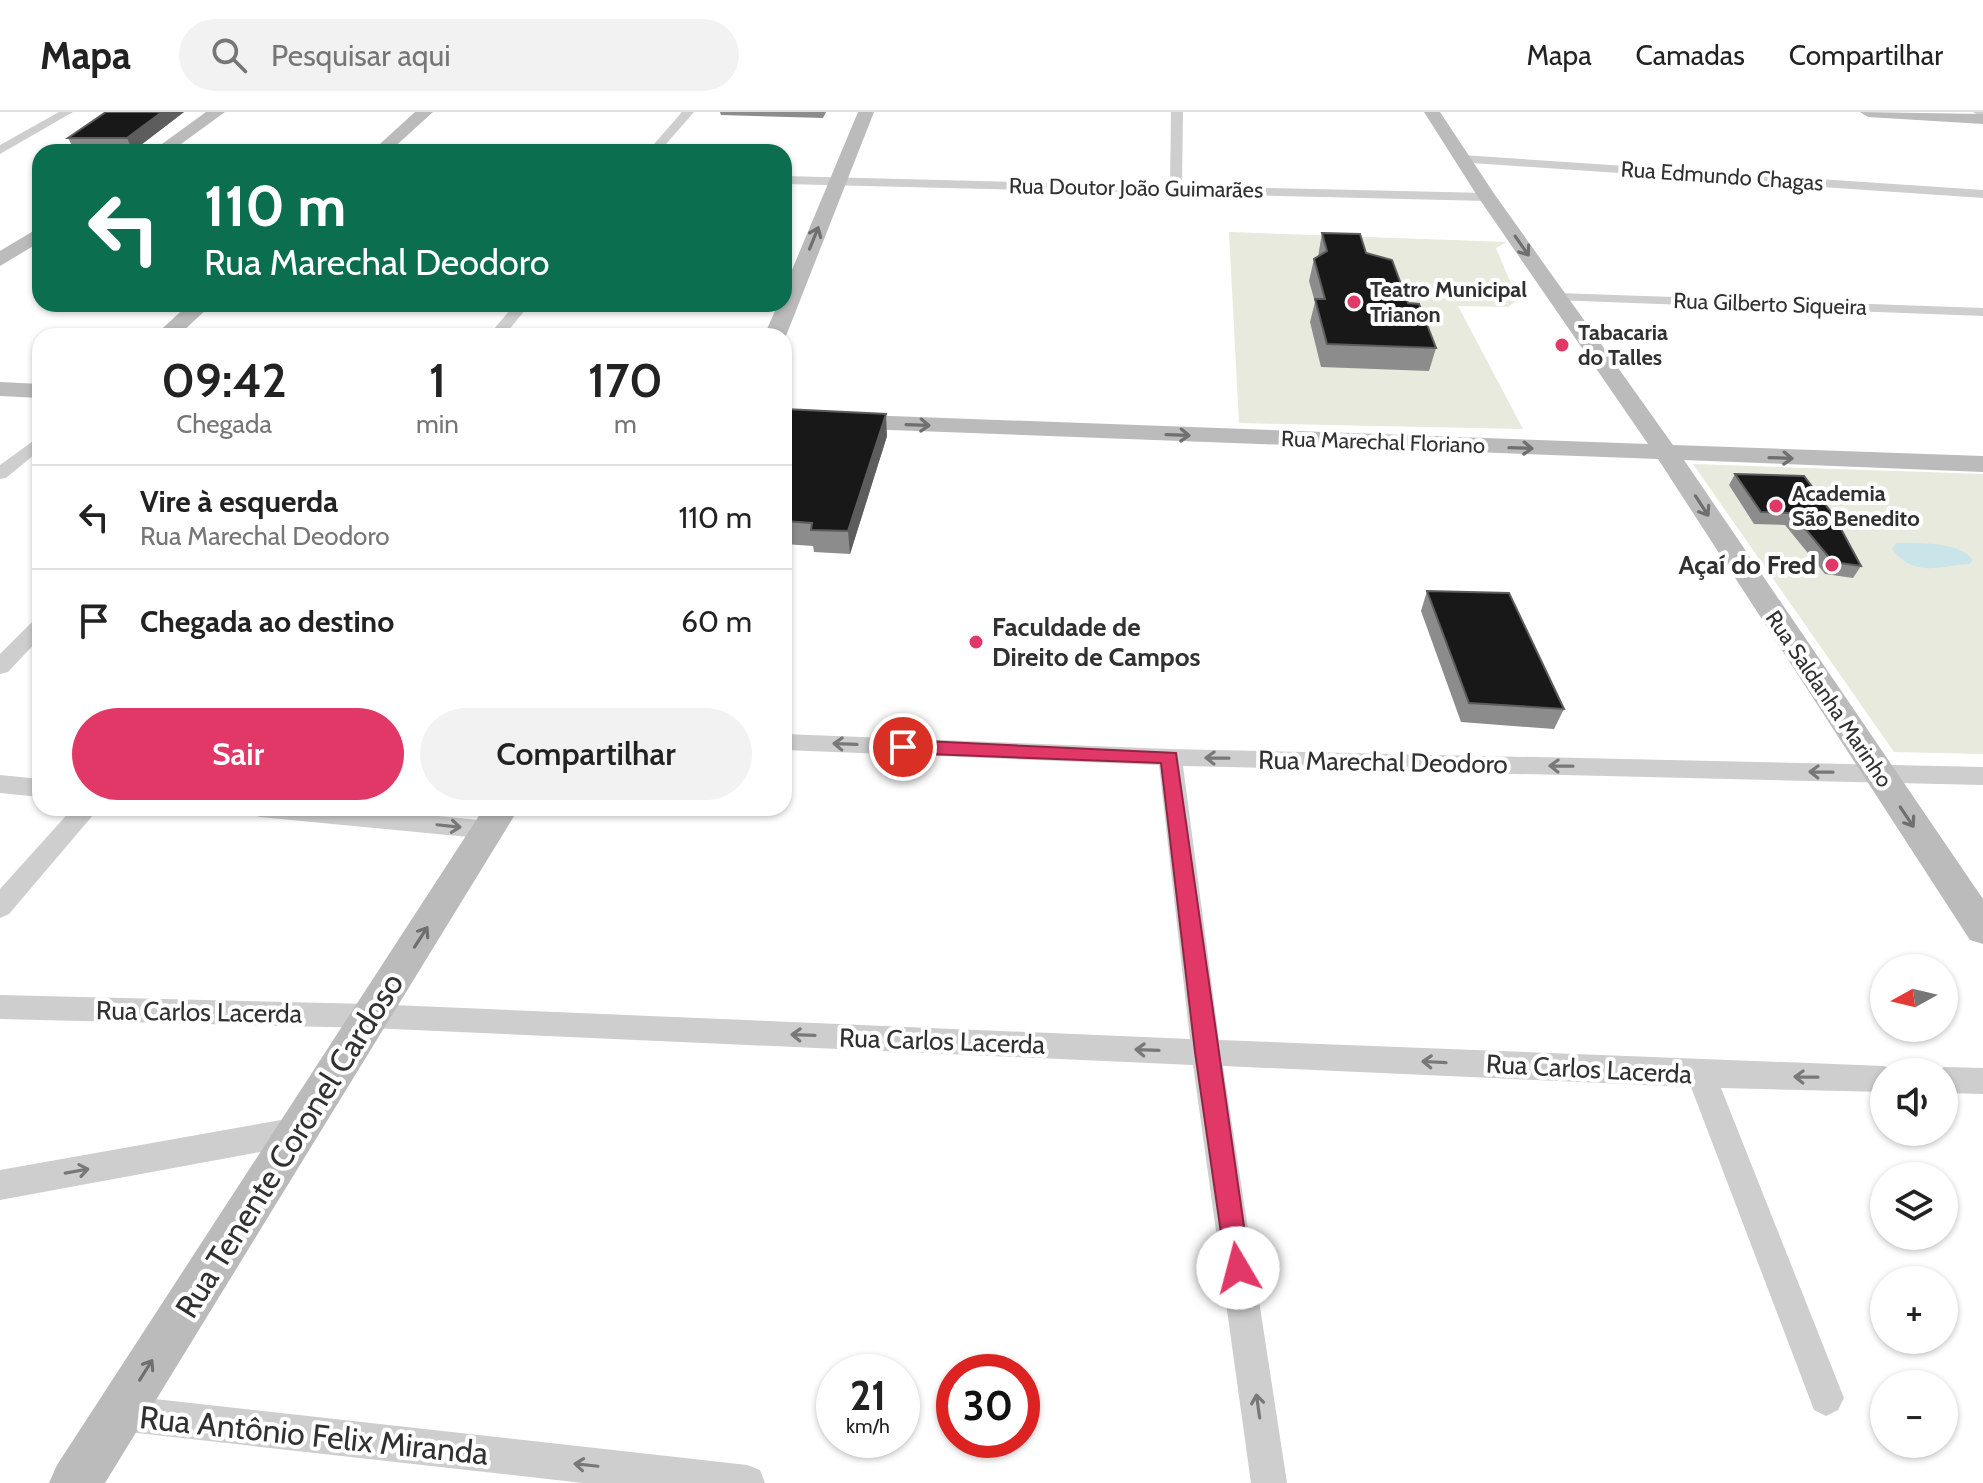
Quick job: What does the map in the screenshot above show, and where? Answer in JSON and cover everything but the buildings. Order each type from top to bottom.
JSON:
[{"type":"main road","points":[[171,144],[217,112]]},
{"type":"main road","points":[[388,144],[425,112]]},
{"type":"main road","points":[[792,294],[866,112]]},
{"type":"main road","name":"Rua Saldanha Marinho","points":[[1432,112],[1487,197],[1667,454],[1983,929]]},
{"type":"main road","points":[[1868,112],[1982,115]]},
{"type":"main road","points":[[0,260],[32,238]]},
{"type":"main road","points":[[174,328],[193,312]]},
{"type":"main road","points":[[0,389],[32,391]]},
{"type":"main road","name":"Rua Marechal Floriano","points":[[792,419],[1983,464]]},
{"type":"main road","name":"Rua Tenente Coronel Cardoso","points":[[75,1483],[496,819]]},
{"type":"street","points":[[0,150],[67,112]]},
{"type":"street","points":[[660,144],[688,112]]},
{"type":"street","points":[[1176,189],[1177,112]]},
{"type":"street","name":"Rua Edmundo Chagas","points":[[1462,159],[1983,194]]},
{"type":"street","name":"Rua Doutor João Guimarães","points":[[792,180],[1487,197]]},
{"type":"street","name":"Rua Gilberto Siqueira","points":[[1558,297],[1983,312]]},
{"type":"street","points":[[503,328],[516,312]]},
{"type":"street","points":[[0,474],[32,448]]},
{"type":"street","points":[[0,667],[32,634]]},
{"type":"street","name":"Rua Marechal Deodoro","points":[[792,742],[1170,757],[1983,776]]},
{"type":"street","points":[[1170,757],[1206,1052],[1269,1483]]},
{"type":"street","points":[[0,784],[32,787]]},
{"type":"street","points":[[0,907],[80,816]]},
{"type":"street","points":[[432,816],[496,819]]},
{"type":"street","name":"Rua Carlos Lacerda","points":[[0,1007],[370,1016],[1701,1074],[1870,1079]]},
{"type":"street","points":[[1701,1074],[1826,1398]]},
{"type":"street","points":[[1958,1080],[1983,1081]]},
{"type":"street","points":[[0,1185],[298,1131]]},
{"type":"street","name":"Rua Antônio Felix Miranda","points":[[119,1413],[747,1483]]},
{"type":"shaded area","points":[[1229,232],[1507,242],[1496,248],[1518,300],[1508,307],[1458,306],[1523,429],[1239,423]]},
{"type":"shaded area","points":[[1693,464],[1983,474],[1983,754],[1894,752]]},
{"type":"water","points":[[1896,543],[1948,546],[1958,549],[1972,560],[1970,564],[1919,567],[1901,558],[1892,549]]},
{"type":"place","name":"Teatro Municipal Trianon","points":[[1354,302]]},
{"type":"place","name":"Tabacaria do Talles","points":[[1562,345]]},
{"type":"place","name":"Academia São Benedito","points":[[1776,506]]},
{"type":"place","name":"Açaí do Fred","points":[[1832,565]]},
{"type":"place","name":"Faculdade de Direito de Campos","points":[[976,642]]},
{"type":"route","points":[[903,747],[1170,757],[1206,1052],[1238,1268]]}]
